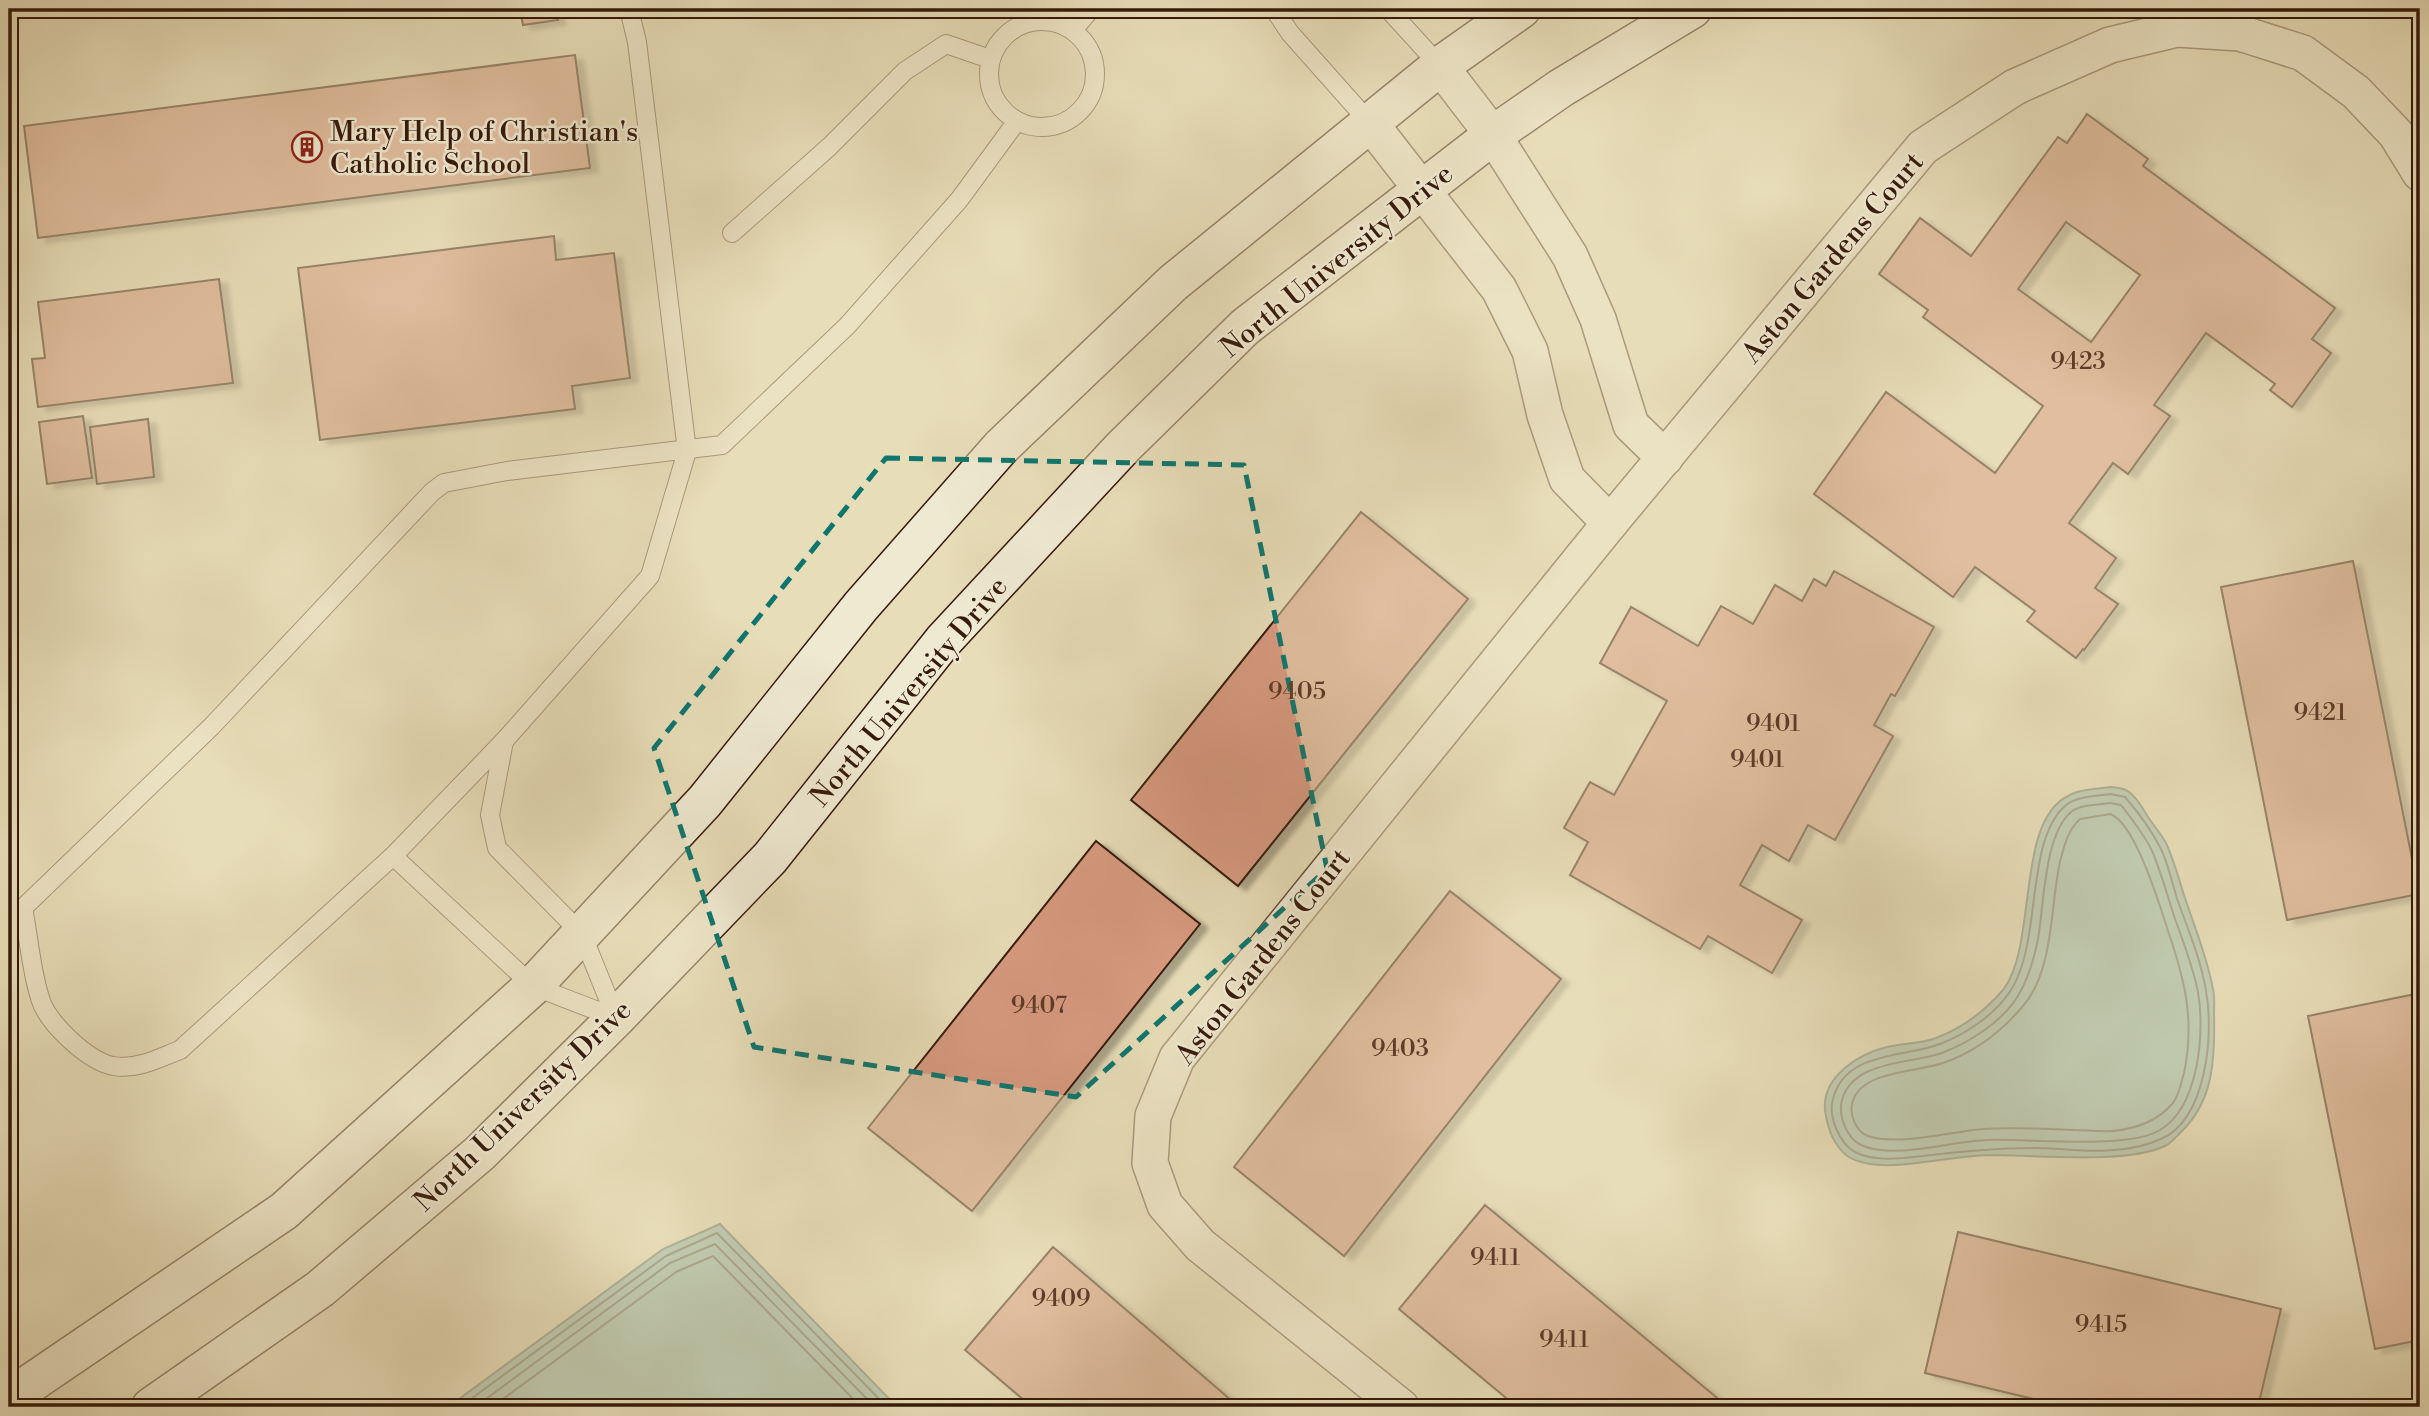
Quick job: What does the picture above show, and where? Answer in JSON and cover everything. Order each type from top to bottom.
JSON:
[{"type":"main road","points":[[9,1398],[284,1211],[533,986],[705,801],[861,606],[1001,447],[1173,283],[1440,66],[1521,9]]},
{"type":"main road","name":"North University Drive","points":[[151,1407],[320,1289],[480,1153],[616,1018],[770,858],[943,641],[1124,447],[1245,327],[1493,135],[1561,88],[1692,9]]},
{"type":"street","name":"Aston Gardens Court","points":[[1401,1407],[1200,1245],[1165,1205],[1150,1163],[1153,1116],[1177,1058],[1610,523],[1923,147],[2015,87],[2110,45],[2177,29],[2240,33],[2303,53],[2356,92],[2396,135],[2420,173]]},
{"type":"street","points":[[1440,66],[1493,135],[1570,256],[1598,319],[1631,425],[1665,458]]},
{"type":"street","points":[[1370,123],[1499,289],[1530,351],[1545,415],[1567,479],[1610,523]]},
{"type":"lane","points":[[629,9],[637,42],[687,451],[650,576],[504,741],[393,856],[180,1050],[143,1065],[111,1066],[79,1048],[51,1021],[40,1000],[23,908],[212,726],[432,492],[444,483],[507,471],[687,451],[722,445],[848,326],[959,200],[1017,121]]},
{"type":"lane","points":[[1073,30],[1091,9]]},
{"type":"lane","points":[[1274,9],[1290,33],[1370,123]]},
{"type":"lane","points":[[1388,9],[1440,66]]},
{"type":"lane","points":[[1050,14],[1073,30],[1086,42],[1094,59],[1096,76],[1092,94],[1083,109],[1068,121],[1052,127],[1034,127],[1017,121],[1003,110],[993,95],[989,78],[990,59],[996,45],[1019,26],[1050,14]]},
{"type":"lane","points":[[732,233],[829,147],[905,71],[947,44],[990,59]]},
{"type":"lane","points":[[504,741],[490,815],[497,848],[582,933],[616,1018]]},
{"type":"lane","points":[[393,856],[533,986],[616,1018]]},
{"type":"highlighted area","points":[[886,458],[1244,465],[1327,869],[1076,1097],[754,1047],[654,748]]},
{"type":"water","points":[[2111,787],[2125,790],[2135,797],[2166,843],[2210,977],[2214,998],[2213,1062],[2206,1092],[2192,1120],[2167,1145],[2129,1155],[1990,1155],[1884,1165],[1860,1162],[1846,1155],[1831,1134],[1825,1110],[1829,1087],[1836,1077],[1854,1061],[1876,1050],[1930,1040],[1946,1034],[1973,1018],[1996,998],[2014,970],[2033,857],[2040,831],[2051,810],[2073,794]]},
{"type":"water","points":[[720,1224],[897,1407],[451,1407],[663,1249]]},
{"type":"building","points":[[520,9],[556,9],[558,20],[523,25]]},
{"type":"building","name":"Mary Help of Christian's Catholic School","points":[[575,55],[590,168],[38,238],[24,126]]},
{"type":"building","points":[[2087,114],[2148,159],[2143,166],[2335,308],[2312,339],[2331,353],[2292,407],[2270,390],[2275,384],[2206,333],[2154,405],[2170,416],[2128,474],[2113,463],[2069,523],[2116,558],[2095,588],[2118,604],[2076,658],[2027,621],[2035,611],[1975,567],[1953,597],[1814,494],[1886,392],[1995,473],[2043,406],[1923,317],[1928,310],[1879,274],[1920,218],[1971,256],[2058,137],[2067,143]],"holes":[[[2066,222],[2140,275],[2091,342],[2018,289]]]},
{"type":"building","points":[[554,236],[556,260],[614,253],[630,378],[572,386],[575,409],[320,440],[298,268]]},
{"type":"building","points":[[219,279],[233,383],[38,407],[32,359],[45,358],[38,302]]},
{"type":"building","points":[[83,416],[92,478],[47,484],[39,422]]},
{"type":"building","points":[[148,419],[154,477],[97,484],[90,427]]},
{"type":"building","points":[[1361,512],[1468,599],[1238,886],[1131,800]]},
{"type":"building","points":[[2353,561],[2419,894],[2287,920],[2221,587]]},
{"type":"building","points":[[1834,571],[1934,627],[1895,696],[1891,694],[1874,725],[1893,736],[1835,840],[1808,825],[1789,861],[1762,845],[1740,885],[1802,920],[1772,973],[1708,936],[1700,949],[1570,875],[1588,842],[1564,828],[1590,782],[1614,795],[1667,701],[1600,663],[1631,607],[1698,646],[1721,606],[1753,624],[1775,585],[1802,601],[1814,579],[1826,586]]},
{"type":"building","points":[[1096,841],[1200,924],[972,1211],[868,1128]]},
{"type":"building","points":[[1450,891],[1561,979],[1344,1256],[1234,1167]]},
{"type":"building","points":[[2420,993],[2420,1340],[2375,1349],[2308,1016]]},
{"type":"building","points":[[1485,1205],[1728,1407],[1517,1407],[1399,1309]]},
{"type":"building","points":[[1958,1232],[2281,1309],[2258,1407],[2067,1407],[1925,1373]]},
{"type":"building","points":[[1053,1247],[1239,1407],[1032,1407],[965,1350]]},
{"type":"place","name":"Mary Help of Christian's Catholic School","points":[[307,147]]}]
